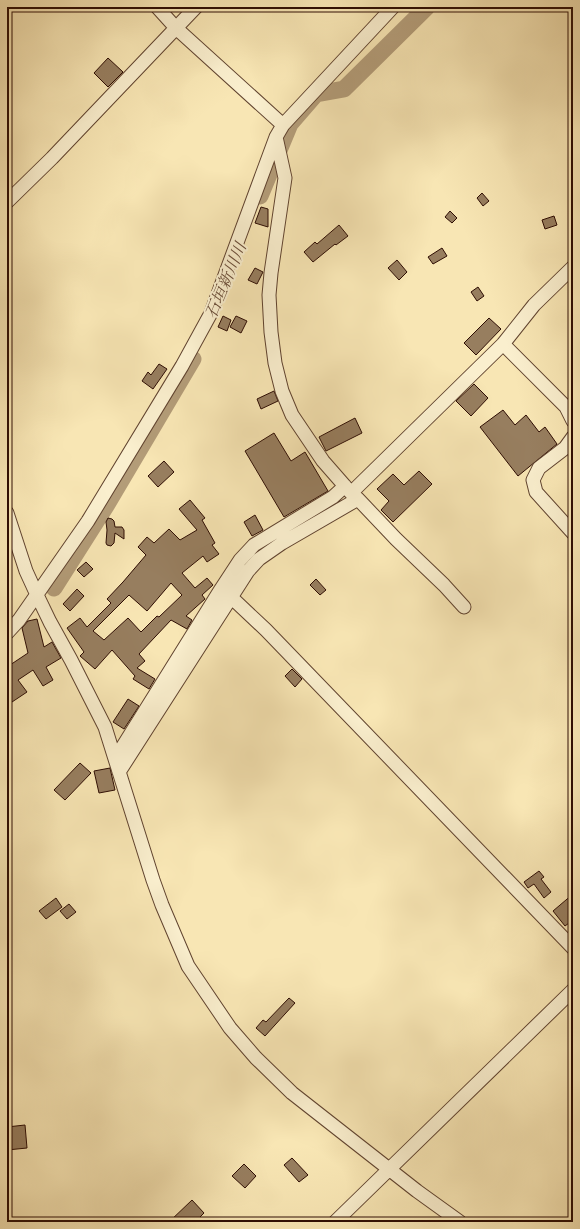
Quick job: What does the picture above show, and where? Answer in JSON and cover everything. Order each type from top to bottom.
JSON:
[{"type":"street","points":[[157,7],[176,28],[283,125]]},
{"type":"street","points":[[7,202],[52,158],[196,7]]},
{"type":"street","points":[[7,633],[19,620],[88,521],[182,366],[211,313],[276,137],[283,125],[393,7]]},
{"type":"street","points":[[276,137],[285,178],[269,295],[271,332],[275,363],[282,391],[292,415],[323,461],[396,540],[444,585],[464,607]]},
{"type":"street","points":[[119,772],[248,571],[259,559],[351,493],[503,344],[534,305],[573,267]]},
{"type":"street","points":[[503,344],[566,407],[573,421]]},
{"type":"street","points":[[573,436],[565,448],[539,468],[533,480],[536,492],[573,533]]},
{"type":"street","points":[[115,759],[240,560],[254,545],[333,497],[351,493]]},
{"type":"street","points":[[7,513],[26,572],[50,622],[72,660],[105,727],[162,905],[188,966],[230,1028],[256,1058],[292,1093],[460,1222]]},
{"type":"street","points":[[221,589],[266,630],[573,948]]},
{"type":"street","points":[[334,1222],[573,990]]},
{"type":"building","points":[[108,58],[123,72],[108,87],[94,73]]},
{"type":"building","points":[[482,193],[489,201],[483,206],[477,198]]},
{"type":"building","points":[[261,207],[268,209],[268,227],[255,223]]},
{"type":"building","points":[[450,211],[457,218],[452,223],[445,217]]},
{"type":"building","points":[[554,216],[557,225],[545,229],[542,220]]},
{"type":"building","points":[[339,225],[348,236],[336,245],[335,244],[313,262],[304,252],[315,242],[317,244]]},
{"type":"building","points":[[442,248],[447,256],[433,264],[428,257]]},
{"type":"building","points":[[397,260],[407,272],[399,280],[388,268]]},
{"type":"building","points":[[255,268],[263,272],[257,284],[248,280]]},
{"type":"building","points":[[478,287],[484,296],[477,301],[471,292]]},
{"type":"building","points":[[223,316],[231,320],[227,331],[218,327]]},
{"type":"building","points":[[236,316],[247,321],[241,333],[230,327]]},
{"type":"building","points":[[489,318],[501,329],[476,355],[464,343]]},
{"type":"building","points":[[159,364],[167,369],[153,389],[142,381],[148,372],[151,375]]},
{"type":"building","points":[[474,384],[488,398],[471,416],[456,401]]},
{"type":"building","points":[[274,391],[278,401],[261,409],[257,399]]},
{"type":"building","points":[[503,410],[515,425],[526,415],[539,432],[545,427],[557,444],[518,476],[480,427]]},
{"type":"building","points":[[355,418],[362,433],[326,451],[319,437]]},
{"type":"building","points":[[274,433],[291,461],[305,452],[328,491],[284,517],[245,451]]},
{"type":"building","points":[[164,461],[174,472],[158,487],[148,476]]},
{"type":"building","points":[[419,471],[432,484],[393,522],[381,510],[389,501],[377,489],[393,474],[404,485]]},
{"type":"building","points":[[190,500],[205,518],[202,520],[215,543],[212,545],[219,554],[207,562],[203,556],[182,573],[195,588],[207,578],[213,585],[202,595],[205,599],[186,616],[192,620],[187,629],[171,620],[139,654],[145,661],[137,668],[155,679],[149,689],[133,679],[135,676],[112,650],[95,669],[80,656],[84,652],[67,628],[80,618],[87,627],[111,603],[107,599],[146,555],[138,547],[147,537],[154,543],[169,529],[180,540],[197,530],[179,509]],"holes":[[[171,583],[182,595],[141,632],[128,618],[104,640],[93,631],[129,595],[147,611]]]},
{"type":"building","points":[[255,515],[263,530],[252,536],[244,522]]},
{"type":"building","points":[[108,518],[114,521],[115,527],[122,527],[124,530],[124,539],[115,533],[114,543],[111,546],[107,545],[106,543],[106,522]]},
{"type":"building","points":[[86,562],[93,569],[84,577],[77,570]]},
{"type":"building","points":[[316,579],[326,590],[320,595],[310,585]]},
{"type":"building","points":[[77,589],[84,596],[70,611],[63,604]]},
{"type":"building","points":[[37,619],[44,647],[52,642],[61,658],[46,667],[53,680],[43,686],[33,670],[18,680],[27,692],[12,702],[7,695],[7,667],[28,653],[22,628],[28,621]]},
{"type":"building","points":[[292,669],[302,679],[295,687],[285,676]]},
{"type":"building","points":[[128,699],[139,706],[124,729],[113,722]]},
{"type":"building","points":[[80,763],[91,773],[65,800],[54,790]]},
{"type":"building","points":[[110,768],[115,790],[99,793],[94,771]]},
{"type":"building","points":[[539,871],[544,877],[541,879],[551,892],[544,898],[534,884],[528,888],[524,882]]},
{"type":"building","points":[[573,894],[573,920],[565,926],[553,911]]},
{"type":"building","points":[[56,898],[62,907],[46,919],[39,911]]},
{"type":"building","points":[[69,904],[76,912],[67,919],[60,911]]},
{"type":"building","points":[[289,998],[295,1003],[265,1036],[256,1028],[263,1020],[266,1022]]},
{"type":"building","points":[[25,1125],[27,1148],[7,1150],[7,1127]]},
{"type":"building","points":[[292,1158],[308,1175],[299,1182],[284,1165]]},
{"type":"building","points":[[244,1164],[256,1176],[245,1188],[232,1176]]},
{"type":"building","points":[[192,1200],[204,1213],[195,1222],[169,1222]]},
{"type":"waterway","name":"石垣新川川","points":[[260,196],[290,124],[316,94],[344,89],[427,7]]},
{"type":"waterway","name":"石垣新川川","points":[[54,588],[106,506],[193,359]]}]
